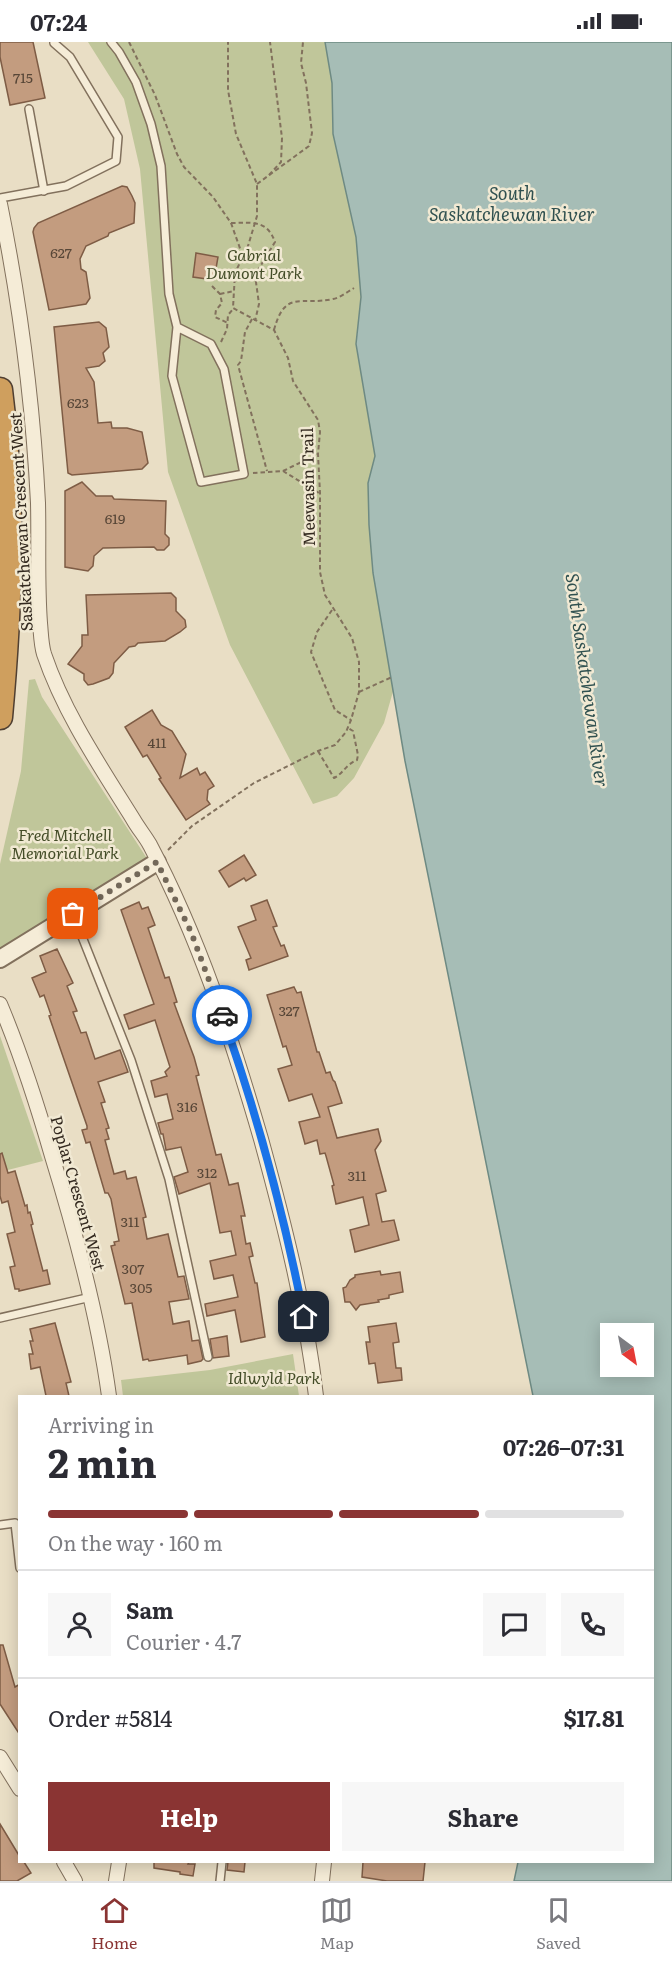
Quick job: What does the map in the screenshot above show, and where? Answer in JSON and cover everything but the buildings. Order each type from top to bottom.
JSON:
[{"type":"highway","points":[[0,390],[8,474],[10,582],[0,717]]},
{"type":"street","name":"Saskatchewan Crescent West","points":[[0,204],[15,280],[31,397],[38,504],[38,597],[42,649],[58,692],[150,845],[191,932],[239,1063],[273,1183],[311,1355],[316,1395]]},
{"type":"street","points":[[0,959],[157,862]]},
{"type":"street","name":"Poplar Crescent West","points":[[0,1004],[26,1069],[69,1208],[91,1297],[109,1395]]},
{"type":"street","points":[[2,1764],[18,1786]]},
{"type":"street","points":[[65,1863],[75,1881]]},
{"type":"street","points":[[116,1881],[119,1863]]},
{"type":"street","points":[[322,1881],[324,1863]]},
{"type":"lane","points":[[111,42],[136,82],[151,124],[161,166],[169,294],[177,327],[172,376],[201,482],[244,474],[224,369],[211,344],[177,327]]},
{"type":"lane","points":[[0,198],[66,186],[116,161],[118,137],[70,57],[54,43]]},
{"type":"lane","points":[[29,109],[44,191]]},
{"type":"lane","points":[[73,914],[131,1060],[169,1179],[208,1357]]},
{"type":"lane","points":[[0,1318],[91,1297]]},
{"type":"lane","points":[[0,1525],[15,1523],[18,1550]]},
{"type":"lane","points":[[220,1881],[222,1863]]},
{"type":"path","points":[[129,42],[155,95],[184,167],[213,197],[231,223],[242,254]]},
{"type":"path","points":[[215,352],[227,329],[228,315],[234,308],[235,273],[242,254],[248,246],[257,216],[257,184],[236,134],[228,90],[228,42]]},
{"type":"path","points":[[268,176],[280,162],[282,138],[270,42]]},
{"type":"path","points":[[257,184],[309,146],[312,133],[306,83],[301,63],[303,42]]},
{"type":"path","points":[[231,223],[263,225],[272,234],[275,242],[255,275],[259,304],[245,332],[241,361],[238,365],[267,471]]},
{"type":"path","points":[[212,286],[220,294],[222,303],[216,310],[215,317],[228,323]]},
{"type":"path","points":[[234,308],[274,330],[277,317],[284,306],[290,302],[335,299],[354,288]]},
{"type":"path","points":[[220,294],[235,291]]},
{"type":"path","name":"Meewasin Trail","points":[[157,862],[192,826],[255,783],[318,751],[335,745],[348,728],[359,692],[359,662],[352,638],[325,595],[320,572],[318,454],[320,432],[318,420],[293,381],[288,358],[274,330]]},
{"type":"path","points":[[244,474],[283,471],[318,454]]},
{"type":"path","points":[[283,471],[320,493]]},
{"type":"path","points":[[332,609],[317,632],[311,652],[335,710],[351,720]]},
{"type":"path","points":[[359,692],[392,678]]},
{"type":"path","points":[[318,751],[334,778],[340,775],[346,764],[357,760],[358,755],[353,731],[348,728]]},
{"type":"green space","name":"Gabrial Dumont Park","points":[[88,42],[325,42],[332,83],[333,134],[356,237],[361,297],[356,344],[375,456],[368,483],[373,573],[394,688],[384,723],[354,778],[337,796],[313,804],[230,645],[168,472],[140,169],[124,99]]},
{"type":"green space","name":"Fred Mitchell Memorial Park","points":[[35,679],[42,697],[148,860],[0,956],[0,864],[21,771],[29,680]]},
{"type":"green space","points":[[0,1036],[43,1161],[0,1172]]},
{"type":"green space","name":"Idlwyld Park","points":[[293,1354],[299,1395],[123,1395],[121,1380],[210,1370]]},
{"type":"water","name":"South Saskatchewan River","points":[[325,42],[672,42],[672,1881],[514,1881],[518,1863],[654,1863],[654,1395],[533,1395],[405,761],[373,573],[368,483],[375,456],[356,344],[361,297],[356,237],[333,134],[332,83]]},
{"type":"way so far","points":[[73,914],[157,862],[191,932],[222,1015]]},
{"type":"route","points":[[222,1015],[236,1052],[273,1183],[304,1317]]}]
